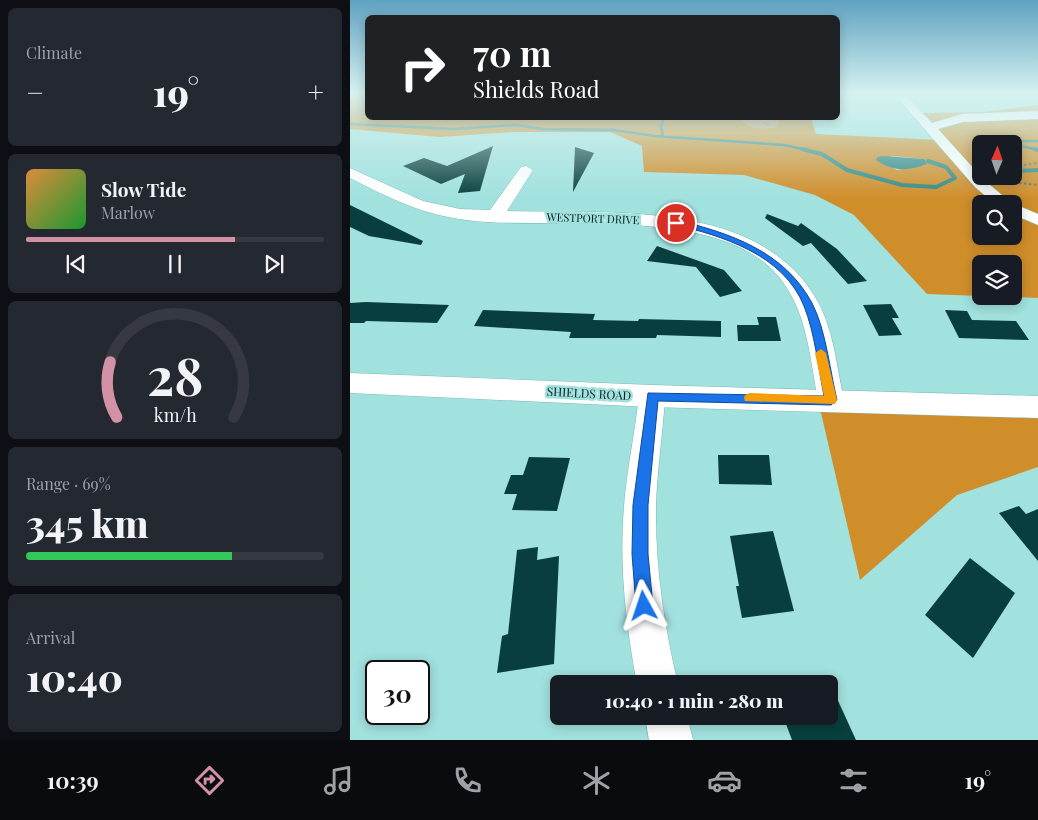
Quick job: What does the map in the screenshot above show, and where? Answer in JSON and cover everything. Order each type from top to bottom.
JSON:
[{"type":"main road","name":"SHIELDS ROAD","points":[[350,383],[652,396],[1038,407]]},
{"type":"street","points":[[929,129],[980,184],[993,195]]},
{"type":"street","points":[[495,216],[526,170]]},
{"type":"street","name":"WESTPORT DRIVE","points":[[350,172],[429,209],[460,214],[495,216],[635,219],[676,223],[716,232],[751,248],[784,272],[807,304],[814,320],[831,400]]},
{"type":"street","points":[[1022,213],[1038,220]]},
{"type":"street","points":[[652,396],[640,505],[640,554],[644,606],[656,675]]},
{"type":"street","points":[[668,725],[671,740]]},
{"type":"path","points":[[1022,165],[1038,163]]},
{"type":"path","points":[[1022,183],[1038,185]]},
{"type":"shaded area","points":[[350,129],[814,129],[816,134],[940,140],[930,129],[1038,129],[1038,298],[1022,297],[1022,255],[972,255],[972,296],[927,294],[854,215],[815,195],[744,175],[644,172],[642,146],[610,132],[513,132],[439,137]],"holes":[[[893,156],[924,159],[925,165],[897,170],[877,160]]]},
{"type":"shaded area","points":[[818,400],[1038,407],[1038,467],[957,495],[860,580]]},
{"type":"water","points":[[877,157],[924,159],[927,164],[907,169],[889,167],[876,160]]},
{"type":"building","points":[[493,146],[480,191],[458,193],[465,174],[441,184],[403,166],[424,158],[447,166]]},
{"type":"building","points":[[575,147],[594,153],[573,192]]},
{"type":"building","points":[[350,205],[423,241],[421,245],[369,236],[350,227]]},
{"type":"building","points":[[767,214],[798,226],[801,223],[837,249],[867,281],[848,284],[811,243],[803,246],[765,218]]},
{"type":"building","points":[[657,246],[724,270],[742,291],[720,297],[696,267],[647,261]]},
{"type":"building","points":[[350,303],[449,305],[437,323],[366,321],[364,323],[350,323]]},
{"type":"building","points":[[891,304],[899,318],[892,318],[902,335],[879,336],[863,305]]},
{"type":"building","points":[[483,310],[595,314],[593,320],[721,321],[721,337],[657,335],[656,338],[569,338],[571,332],[474,326]]},
{"type":"building","points":[[945,310],[967,311],[972,320],[1016,321],[1029,340],[959,338]]},
{"type":"building","points":[[757,317],[776,317],[781,341],[738,341],[737,325],[759,325]]},
{"type":"building","points":[[718,455],[769,455],[772,485],[719,484]]},
{"type":"building","points":[[529,457],[570,458],[557,511],[512,510],[517,494],[504,494],[511,475],[523,475]]},
{"type":"building","points":[[1019,506],[1026,514],[1038,509],[1038,561],[999,513]]},
{"type":"building","points":[[773,531],[794,611],[742,618],[736,586],[739,586],[730,536]]},
{"type":"building","points":[[538,547],[537,560],[559,556],[554,664],[497,673],[502,636],[508,634],[517,550]]},
{"type":"building","points":[[970,558],[1015,593],[973,658],[925,615]]},
{"type":"building","points":[[838,701],[856,740],[792,740],[786,725],[838,725]]},
{"type":"waterway","points":[[444,129],[461,129]]},
{"type":"waterway","points":[[540,129],[613,130],[655,136],[784,145],[807,150]]},
{"type":"waterway","points":[[661,129],[663,136]]},
{"type":"waterway","points":[[1022,141],[1038,141]]},
{"type":"waterway","points":[[1022,146],[1038,150],[1035,149]]},
{"type":"waterway","points":[[802,149],[822,154],[847,170],[902,185],[936,187],[955,178],[946,167],[928,161]]},
{"type":"waterway","points":[[1022,171],[1038,170]]},
{"type":"slow traffic","points":[[750,398],[831,400],[821,353]]},
{"type":"route","points":[[644,606],[640,554],[640,505],[651,420],[652,396],[831,400],[814,320],[800,290],[784,272],[751,248],[716,232],[676,223]]}]
